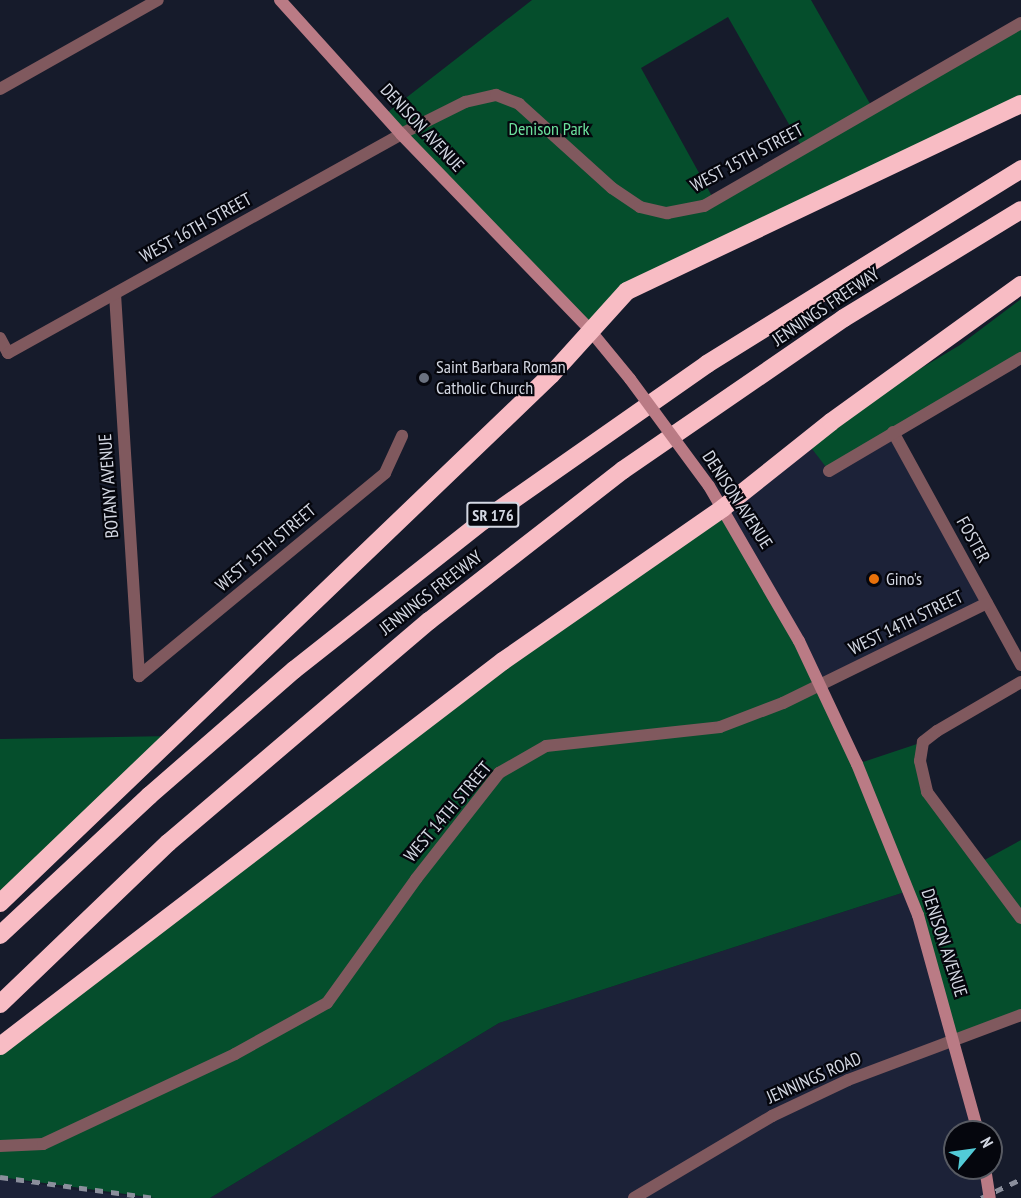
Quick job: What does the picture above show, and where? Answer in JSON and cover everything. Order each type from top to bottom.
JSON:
[{"type":"highway","points":[[0,903],[551,375],[589,329],[627,291],[1021,104]]},
{"type":"highway","name":"JENNINGS FREEWAY","points":[[6,929],[148,796],[294,670],[483,521],[706,364],[1021,169]]},
{"type":"highway","name":"JENNINGS FREEWAY","points":[[0,1004],[28,974],[168,843],[328,704],[614,477],[844,318],[1021,210]]},
{"type":"highway","points":[[0,1046],[502,661],[723,508],[831,422],[1021,285]]},
{"type":"main road","name":"DENISON AVENUE","points":[[280,0],[401,134],[589,329],[630,379],[709,486],[745,542],[820,685],[857,764],[918,915],[975,1120]]},
{"type":"main road","points":[[987,1180],[990,1198]]},
{"type":"street","points":[[0,89],[158,0]]},
{"type":"street","name":"WEST 15TH STREET","points":[[401,134],[465,102],[496,95],[519,104],[612,188],[640,207],[667,213],[704,206],[1021,23]]},
{"type":"street","name":"WEST 16TH STREET","points":[[0,338],[8,353],[401,134]]},
{"type":"street","name":"BOTANY AVENUE","points":[[115,294],[139,676]]},
{"type":"street","points":[[829,471],[1021,358]]},
{"type":"street","name":"FOSTER","points":[[893,432],[1021,665]]},
{"type":"street","name":"WEST 15TH STREET","points":[[139,676],[385,473],[402,436]]},
{"type":"street","name":"WEST 14TH STREET","points":[[0,1146],[43,1144],[235,1054],[327,1003],[500,773],[546,746],[720,727],[820,685],[987,603]]},
{"type":"street","points":[[1021,682],[937,731],[923,742],[920,761],[927,792],[1021,918]]},
{"type":"street","name":"JENNINGS ROAD","points":[[634,1198],[772,1116],[830,1089],[1021,1015]]},
{"type":"shaded area","points":[[893,432],[987,603],[821,685],[723,508],[806,441]]},
{"type":"shaded area","points":[[908,891],[975,1120],[943,1120],[943,1180],[986,1180],[989,1198],[210,1198],[499,1023]]},
{"type":"shaded area","points":[[0,1177],[74,1190],[155,1198],[0,1198]]},
{"type":"green space","name":"Denison Park","points":[[532,0],[811,0],[873,109],[1021,23],[1021,104],[627,291],[589,329],[384,115]],"holes":[[[728,17],[803,149],[714,200],[641,68]]]},
{"type":"green space","points":[[1021,299],[1021,358],[829,471],[806,441],[831,422],[960,345]]},
{"type":"green space","points":[[723,508],[857,764],[923,742],[921,777],[979,863],[1021,840],[1021,1015],[954,1041],[908,891],[499,1023],[210,1198],[155,1198],[0,1177],[0,1046]]},
{"type":"green space","points":[[173,736],[0,903],[0,739]]},
{"type":"railway","points":[[0,1177],[155,1198]]},
{"type":"railway","points":[[981,1198],[1021,1179]]},
{"type":"place","name":"Saint Barbara Roman Catholic Church","points":[[424,378]]},
{"type":"place","name":"Gino's","points":[[874,579]]}]
